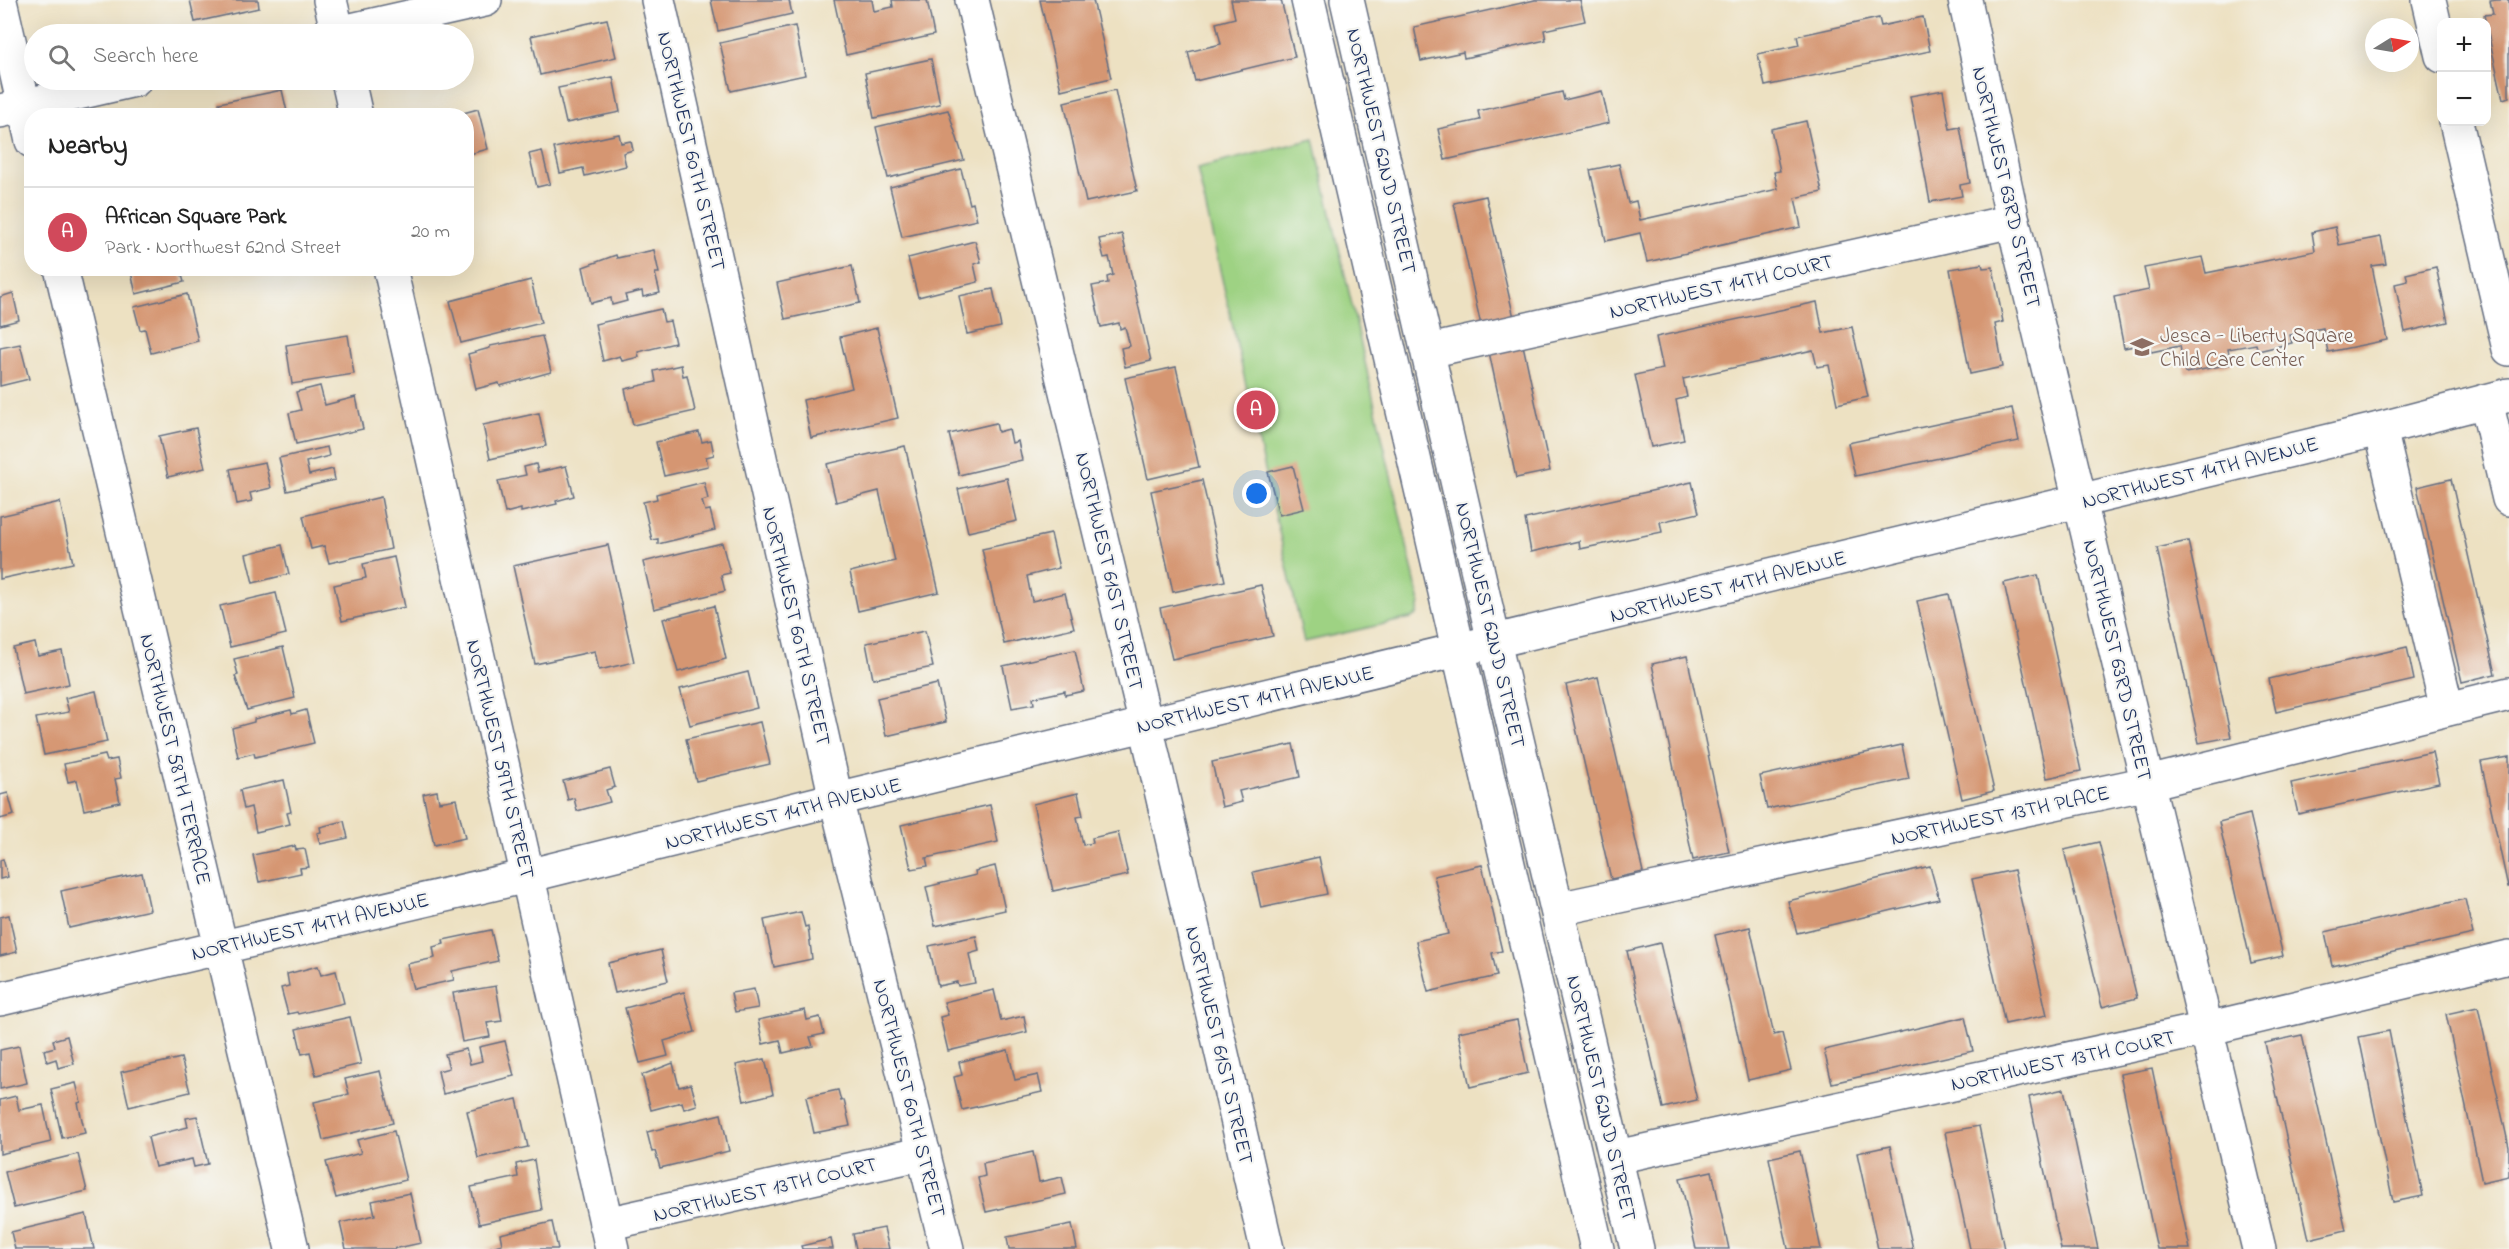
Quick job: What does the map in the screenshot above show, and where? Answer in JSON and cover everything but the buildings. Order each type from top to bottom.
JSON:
[{"type":"street","points":[[330,0],[334,24]]},
{"type":"street","points":[[380,24],[485,0]]},
{"type":"street","name":"NORTHWEST 60TH STREET","points":[[658,0],[836,799],[947,1249]]},
{"type":"street","name":"NORTHWEST 61ST STREET","points":[[972,0],[1146,725],[1266,1249]]},
{"type":"street","name":"NORTHWEST 62ND STREET","points":[[1308,0],[1597,1249]]},
{"type":"street","name":"NORTHWEST 62ND STREET","points":[[1347,0],[1494,642],[1637,1249]]},
{"type":"street","name":"NORTHWEST 63RD STREET","points":[[1965,0],[2013,221],[2259,1249]]},
{"type":"street","points":[[2429,0],[2437,34]]},
{"type":"street","points":[[0,1],[12,108],[24,128]]},
{"type":"street","points":[[12,108],[91,90]]},
{"type":"street","points":[[350,90],[354,108]]},
{"type":"street","points":[[2457,126],[2509,349]]},
{"type":"street","name":"NORTHWEST 14TH COURT","points":[[1429,351],[2013,221]]},
{"type":"street","name":"NORTHWEST 58TH TERRACE","points":[[63,276],[292,1249]]},
{"type":"street","name":"NORTHWEST 59TH STREET","points":[[392,276],[609,1237]]},
{"type":"street","points":[[2498,398],[2509,499]]},
{"type":"street","name":"NORTHWEST 14TH AVENUE","points":[[0,999],[527,876],[836,799],[2380,429],[2498,398]]},
{"type":"street","points":[[2380,429],[2447,709]]},
{"type":"street","name":"NORTHWEST 13TH PLACE","points":[[1558,909],[2148,783],[2509,694]]},
{"type":"street","name":"NORTHWEST 13TH COURT","points":[[1616,1157],[2206,1029],[2509,957]]},
{"type":"street","name":"NORTHWEST 13TH COURT","points":[[609,1237],[924,1153]]},
{"type":"green space","points":[[1314,139],[1420,603],[1417,615],[1411,618],[1304,642],[1197,168]]},
{"type":"place","name":"Jesca - Liberty Square Child Care Center","points":[[2142,347]]},
{"type":"place","name":"African Square Park","points":[[1256,410]]}]
